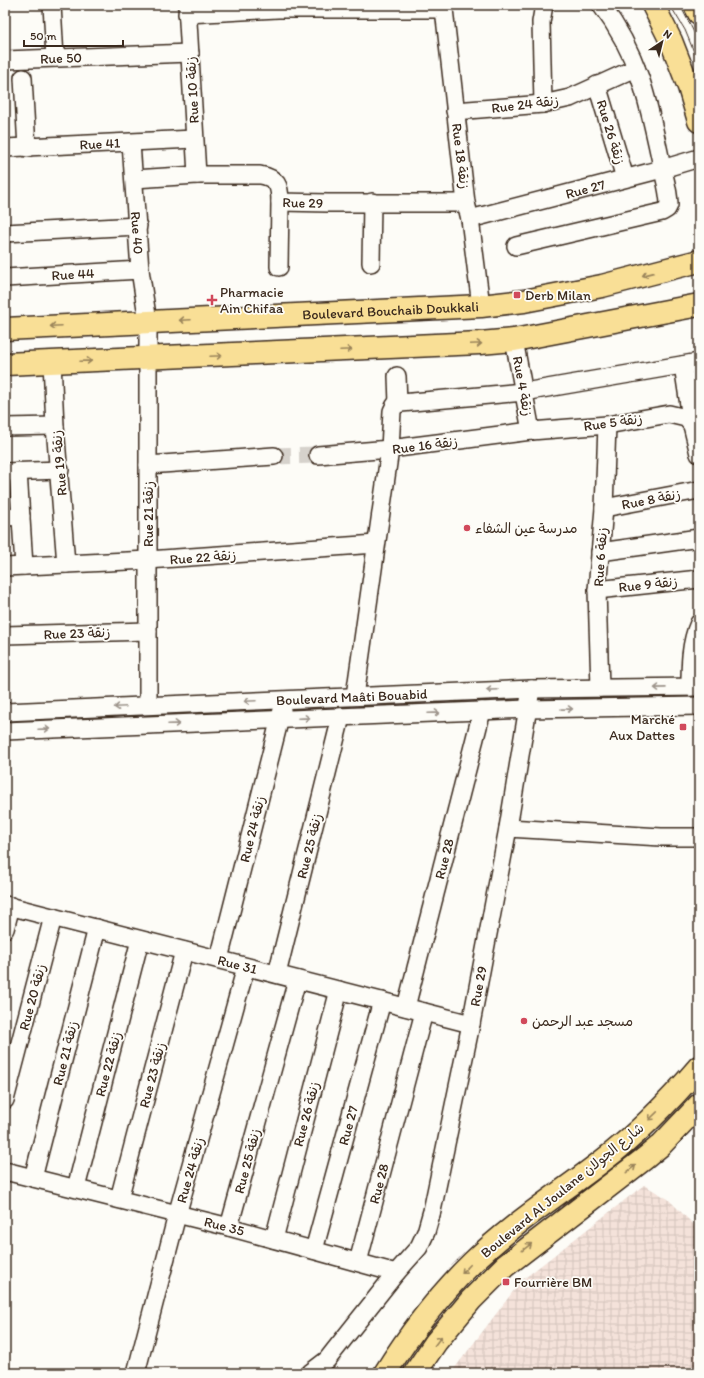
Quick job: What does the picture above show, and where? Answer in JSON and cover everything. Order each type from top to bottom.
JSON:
[{"type":"main road","points":[[653,5],[674,48],[689,87],[699,121]]},
{"type":"main road","points":[[695,5],[699,13]]},
{"type":"main road","name":"Boulevard Bouchaib Doukkali","points":[[5,329],[481,306],[524,301],[602,286],[694,258]]},
{"type":"main road","points":[[5,364],[480,344],[514,340],[699,305]]},
{"type":"main road","name":"Boulevard Al Joulane شارع الجولان","points":[[385,1373],[406,1341],[435,1303],[473,1261],[527,1215],[602,1161],[642,1127],[669,1101],[699,1068]]},
{"type":"main road","points":[[669,1101],[693,1112]]},
{"type":"main road","name":"Boulevard Al Joulane شارع الجولان","points":[[415,1373],[436,1342],[471,1300],[505,1266],[644,1159],[661,1145],[693,1112]]},
{"type":"street","points":[[52,5],[55,58]]},
{"type":"street","points":[[516,246],[664,212],[667,209],[669,203],[648,104],[631,52],[621,34],[601,5]]},
{"type":"street","points":[[187,9],[278,7],[445,7]]},
{"type":"street","name":"Rue 18 زنقة","points":[[445,7],[455,111],[481,306]]},
{"type":"street","name":"Rue 10 زنقة","points":[[187,9],[197,175]]},
{"type":"street","points":[[542,104],[543,13]]},
{"type":"street","name":"Rue 50","points":[[5,60],[190,53]]},
{"type":"street","name":"Rue 24 زنقة","points":[[455,111],[542,104],[570,98],[636,68]]},
{"type":"street","points":[[22,78],[27,148]]},
{"type":"street","name":"Rue 26 زنقة","points":[[597,86],[625,178]]},
{"type":"street","name":"Rue 41","points":[[5,148],[194,139]]},
{"type":"street","name":"Rue 40","points":[[131,143],[140,270],[148,322]]},
{"type":"street","name":"Rue 27","points":[[468,211],[625,178],[699,158]]},
{"type":"street","name":"Rue 29","points":[[134,179],[197,175],[260,175],[269,176],[275,180],[279,187],[280,202],[372,202],[468,211]]},
{"type":"street","points":[[279,267],[280,202]]},
{"type":"street","points":[[371,263],[372,202]]},
{"type":"street","points":[[5,233],[138,226]]},
{"type":"street","name":"Rue 44","points":[[5,278],[140,270]]},
{"type":"street","name":"Rue 21 زنقة","points":[[148,322],[148,705]]},
{"type":"street","name":"Rue 4 زنقة","points":[[514,340],[531,431]]},
{"type":"street","name":"Rue 19 زنقة","points":[[52,362],[55,426],[60,470],[66,564]]},
{"type":"street","points":[[355,696],[390,449],[392,411],[395,405],[524,392],[691,363],[692,424],[699,454]]},
{"type":"street","points":[[397,376],[398,404]]},
{"type":"street","name":"Rue 5 زنقة","points":[[531,431],[607,425],[669,414],[686,418],[692,424]]},
{"type":"street","name":"Rue 6 زنقة","points":[[600,688],[597,590],[604,508],[607,425]]},
{"type":"street","points":[[5,427],[55,426]]},
{"type":"street","name":"Rue 16 زنقة","points":[[318,455],[390,449],[531,431]]},
{"type":"street","points":[[148,465],[274,456]]},
{"type":"street","points":[[24,566],[13,516],[12,472],[60,470]]},
{"type":"street","name":"Rue 8 زنقة","points":[[604,508],[699,490]]},
{"type":"street","points":[[600,552],[699,538]]},
{"type":"street","name":"Rue 22 زنقة","points":[[5,567],[148,560],[376,544]]},
{"type":"street","name":"Rue 9 زنقة","points":[[597,590],[699,579]]},
{"type":"street","points":[[694,687],[691,655],[695,631],[699,623]]},
{"type":"street","name":"Rue 23 زنقة","points":[[5,635],[148,631]]},
{"type":"street","name":"Boulevard Maâti Bouabid","points":[[5,712],[531,689],[694,687]]},
{"type":"street","name":"Rue 29","points":[[310,1373],[326,1360],[334,1351],[396,1273],[419,1247],[426,1232],[432,1211],[471,1024],[508,828],[531,689]]},
{"type":"street","name":"Rue 24 زنقة","points":[[219,959],[285,699]]},
{"type":"street","name":"Boulevard Maâti Bouabid","points":[[5,731],[528,709],[699,706]]},
{"type":"street","name":"Rue 28","points":[[406,1007],[482,711]]},
{"type":"street","name":"Rue 25 زنقة","points":[[277,974],[341,717]]},
{"type":"street","points":[[508,828],[661,837],[699,837]]},
{"type":"street","points":[[5,929],[8,905]]},
{"type":"street","name":"Rue 31","points":[[8,905],[471,1024]]},
{"type":"street","name":"Rue 20 زنقة","points":[[5,1100],[54,917]]},
{"type":"street","name":"Rue 21 زنقة","points":[[33,1178],[97,928]]},
{"type":"street","name":"Rue 22 زنقة","points":[[76,1188],[140,940]]},
{"type":"street","name":"Rue 23 زنقة","points":[[119,1199],[184,951]]},
{"type":"street","name":"Rue 24 زنقة","points":[[136,1373],[177,1215],[246,967]]},
{"type":"street","name":"Rue 25 زنقة","points":[[229,1227],[297,980]]},
{"type":"street","name":"Rue 26 زنقة","points":[[274,1239],[339,990]]},
{"type":"street","name":"Rue 27","points":[[314,1250],[382,1001]]},
{"type":"street","name":"Rue 28","points":[[358,1262],[424,1012]]},
{"type":"street","name":"Rue 35","points":[[5,1171],[229,1227],[396,1273]]},
{"type":"shaded area","points":[[644,1185],[668,1199],[699,1230],[699,1362],[687,1373],[451,1373],[521,1281]]},
{"type":"tunnel","points":[[274,456],[318,455]]},
{"type":"tram line","points":[[670,5],[685,30],[699,64]]},
{"type":"tram line","points":[[680,5],[699,42]]},
{"type":"place","name":"Derb Milan","points":[[517,295]]},
{"type":"place","name":"Pharmacie Ain Chifaa","points":[[212,300]]},
{"type":"place","name":"مدرسة عين الشفاء","points":[[467,528]]},
{"type":"place","name":"Marché Aux Dattes","points":[[683,727]]},
{"type":"place","name":"مسجد عبد الرحمن","points":[[524,1021]]},
{"type":"place","name":"Fourrière BM","points":[[506,1282]]}]
